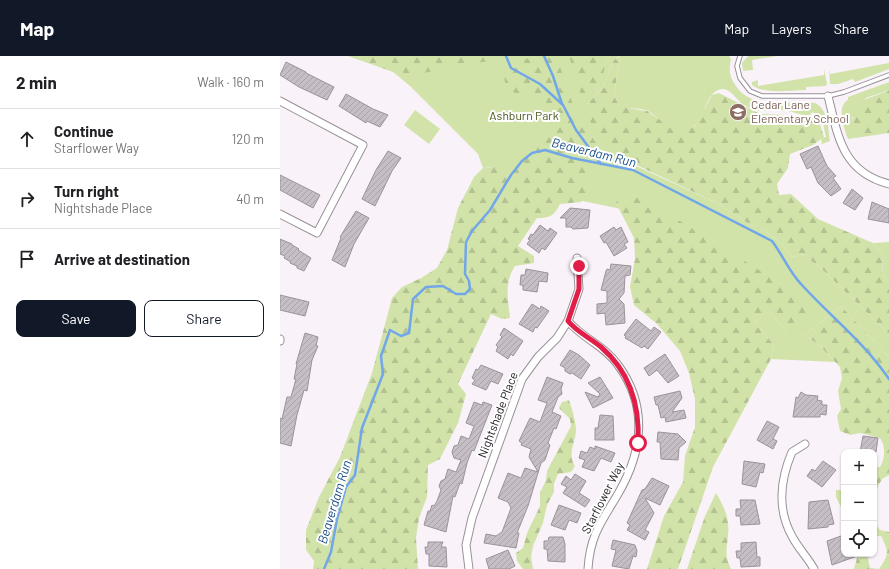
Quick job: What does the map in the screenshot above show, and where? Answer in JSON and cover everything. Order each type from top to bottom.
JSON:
[{"type":"street","points":[[828,96],[838,139],[843,150],[860,170],[875,179],[889,184]]},
{"type":"street","points":[[280,101],[363,145],[317,233],[280,214]]},
{"type":"street","name":"Nightshade Place","points":[[469,569],[466,552],[467,535],[522,379],[538,357],[557,338],[568,321],[579,289],[577,258]]},
{"type":"street","name":"Starflower Way","points":[[568,321],[574,329],[600,347],[618,363],[634,395],[639,417],[636,452],[619,493],[596,529],[591,546],[588,569]]},
{"type":"street","points":[[805,444],[792,452],[785,472],[782,496],[786,524],[792,537],[814,569]]},
{"type":"lane","points":[[740,56],[737,66],[740,78],[750,91],[762,96],[828,96],[844,92],[889,75]]},
{"type":"green space","points":[[348,56],[506,56],[501,60],[466,64],[419,74],[393,72]]},
{"type":"green space","name":"Ashburn Park","points":[[380,56],[577,56],[596,92],[604,68],[610,56],[619,56],[614,60],[603,88],[585,106],[636,166],[717,203],[751,225],[768,233],[781,243],[793,257],[803,254],[825,272],[889,334],[889,357],[841,306],[804,335],[818,344],[835,362],[771,359],[774,345],[755,322],[769,311],[788,333],[796,293],[751,266],[626,210],[510,186],[491,167],[483,168],[478,154],[410,86],[393,72],[395,72]]},
{"type":"green space","points":[[536,56],[557,56],[566,86],[575,108],[600,150],[602,155],[588,156],[590,190],[581,202],[560,204],[551,216],[537,218],[518,246],[534,256],[534,263],[515,266],[509,278],[508,285],[508,305],[510,318],[502,319],[491,314],[458,384],[466,394],[458,423],[440,459],[428,465],[427,497],[419,518],[416,538],[418,569],[313,569],[314,561],[306,550],[306,530],[319,497],[340,457],[372,373],[392,298],[402,287],[437,268],[447,250],[458,208],[474,177],[483,168],[507,166],[523,157],[540,140],[555,133],[557,120],[555,110],[519,94],[506,90],[503,66]]},
{"type":"green space","points":[[569,56],[610,56],[607,60],[601,83],[595,92],[582,98]]},
{"type":"green space","points":[[620,56],[729,56],[731,59],[730,71],[732,80],[741,92],[750,98],[770,103],[815,103],[823,110],[827,119],[830,141],[822,144],[821,138],[826,137],[822,119],[812,112],[809,116],[782,110],[756,110],[744,105],[729,91],[723,89],[716,91],[712,95],[697,124],[684,132],[674,130],[648,111],[620,108],[614,96]]},
{"type":"green space","points":[[620,56],[614,96],[620,107],[647,111],[676,131],[685,132],[695,126],[712,95],[719,93],[760,114],[809,116],[819,121],[824,137],[813,145],[790,154],[788,168],[777,184],[779,195],[791,194],[818,219],[873,243],[883,255],[883,273],[884,277],[889,283],[889,334],[825,272],[803,254],[793,257],[781,243],[768,233],[751,225],[717,203],[615,155],[593,129],[585,106],[603,88],[614,60]]},
{"type":"green space","points":[[748,56],[777,56],[752,60],[753,70],[743,71],[742,63]]},
{"type":"green space","points":[[889,63],[889,69],[855,82],[853,79],[838,84],[830,84],[829,68],[830,74]]},
{"type":"green space","points":[[824,69],[827,84],[826,86],[806,87],[806,90],[771,91],[757,88],[752,85],[752,82],[758,80],[758,86],[824,75]]},
{"type":"green space","points":[[889,82],[889,90],[866,98],[852,117],[855,138],[848,139],[842,118],[842,107],[848,100],[848,97]]},
{"type":"green space","points":[[889,90],[889,133],[855,138],[853,116],[858,104]]},
{"type":"green space","points":[[415,110],[440,129],[429,144],[404,125]]},
{"type":"green space","points":[[620,194],[639,198],[659,208],[796,293],[810,311],[811,318],[792,335],[788,333],[769,311],[755,322],[774,345],[771,359],[713,467],[678,569],[647,569],[664,516],[683,482],[685,456],[695,427],[695,399],[689,373],[680,351],[657,324],[634,305],[630,287],[635,258],[634,238],[616,203]]},
{"type":"green space","points":[[889,242],[889,283],[884,277],[883,273],[883,255],[873,243]]},
{"type":"green space","points":[[841,306],[889,357],[889,475],[882,479],[877,488],[877,467],[880,467],[882,464],[884,456],[882,441],[880,438],[860,433],[850,435],[840,431],[837,416],[841,409],[838,391],[842,378],[840,367],[818,344],[804,335]]},
{"type":"green space","points":[[569,400],[576,427],[572,449],[572,457],[575,466],[571,472],[558,474],[554,484],[554,492],[547,505],[543,523],[533,546],[531,557],[533,569],[523,569],[517,561],[516,553],[523,548],[527,533],[540,506],[540,493],[546,480],[547,471],[571,426],[570,419],[559,408],[562,402]]},
{"type":"green space","points":[[836,490],[841,490],[841,507],[836,497]]},
{"type":"green space","points":[[716,493],[724,508],[727,518],[727,556],[731,569],[687,569],[705,516]]},
{"type":"green space","points":[[877,526],[880,530],[889,532],[889,569],[879,569],[885,560],[887,553],[881,536],[877,536]]},
{"type":"green space","points":[[857,557],[868,557],[870,568],[879,569],[854,569]]},
{"type":"building","points":[[286,62],[334,87],[327,100],[299,87],[280,75]]},
{"type":"building","points":[[346,94],[373,109],[388,115],[380,127],[367,121],[366,123],[339,106]]},
{"type":"building","points":[[818,146],[827,166],[836,176],[833,178],[841,189],[831,196],[818,183],[811,167],[807,169],[800,154]]},
{"type":"building","points":[[388,151],[401,158],[392,171],[375,206],[362,199],[376,170]]},
{"type":"building","points":[[280,175],[320,195],[313,208],[280,190]]},
{"type":"building","points":[[852,189],[863,198],[855,210],[843,203]]},
{"type":"building","points":[[872,202],[889,209],[889,223],[868,219]]},
{"type":"building","points":[[570,208],[590,210],[588,228],[573,229],[571,227],[566,227],[566,218],[560,218]]},
{"type":"building","points":[[356,211],[369,218],[354,244],[345,267],[332,260],[341,238],[340,237]]},
{"type":"building","points":[[540,225],[548,231],[550,228],[557,233],[545,250],[542,248],[539,253],[527,244],[530,240],[528,239],[531,234],[533,235]]},
{"type":"building","points":[[614,227],[616,230],[621,227],[628,242],[624,244],[627,248],[614,256],[606,242],[604,243],[600,236]]},
{"type":"building","points":[[280,239],[292,244],[299,249],[298,250],[311,258],[304,271],[297,268],[297,266],[284,258],[285,256],[280,254]]},
{"type":"building","points":[[611,264],[631,266],[630,275],[625,276],[624,293],[619,299],[624,304],[625,323],[606,325],[605,313],[597,314],[597,304],[607,303],[607,291],[601,290],[606,271],[607,269],[610,270]]},
{"type":"building","points":[[526,269],[548,273],[547,282],[539,281],[537,292],[523,290],[523,285],[520,285],[521,275],[525,275]]},
{"type":"building","points":[[280,295],[309,302],[305,316],[280,310]]},
{"type":"building","points":[[532,304],[540,309],[541,306],[549,311],[537,328],[535,327],[533,332],[519,324]]},
{"type":"building","points":[[636,319],[651,331],[654,327],[661,332],[648,349],[644,346],[642,348],[625,338],[626,336],[624,335]]},
{"type":"building","points":[[504,328],[523,341],[513,356],[511,354],[508,359],[496,351],[498,347],[496,345],[502,337],[500,335]]},
{"type":"building","points":[[305,333],[318,337],[316,346],[318,346],[312,360],[307,391],[304,390],[297,415],[291,446],[280,443],[280,418],[282,419],[287,397],[291,397],[296,379],[294,379],[296,364]]},
{"type":"building","points":[[570,350],[579,355],[590,365],[581,379],[572,373],[570,374],[565,371],[565,368],[560,365]]},
{"type":"building","points":[[665,354],[679,376],[668,383],[657,370],[649,376],[644,368]]},
{"type":"building","points":[[481,365],[503,374],[498,384],[491,381],[486,390],[472,384],[475,380],[472,378],[476,369],[478,370]]},
{"type":"building","points":[[547,377],[563,383],[561,389],[562,394],[558,397],[552,412],[561,416],[548,443],[550,445],[545,460],[541,463],[528,506],[517,533],[519,533],[516,548],[484,543],[486,534],[496,536],[502,532],[511,508],[508,502],[498,498],[508,473],[521,478],[525,468],[538,472],[529,457],[531,449],[521,445],[522,443],[519,441],[530,418],[540,422],[547,403],[538,400]]},
{"type":"building","points":[[600,377],[613,398],[593,408],[585,392],[598,397],[600,394],[588,383]]},
{"type":"building","points":[[680,391],[682,398],[672,412],[684,410],[686,418],[666,422],[665,417],[661,418],[658,405],[656,405],[654,397]]},
{"type":"building","points":[[801,392],[806,395],[818,396],[817,400],[822,401],[822,405],[827,405],[826,415],[820,414],[820,417],[793,417],[796,397],[798,398]]},
{"type":"building","points":[[474,402],[482,405],[483,402],[492,405],[474,451],[472,450],[467,463],[462,484],[460,483],[455,497],[453,496],[446,532],[424,525],[428,511],[430,511],[432,505],[434,506],[437,501],[441,490],[439,486],[441,481],[445,479],[448,469],[456,472],[461,460],[454,458],[452,452],[454,446],[458,445],[461,436],[469,439],[474,426],[466,423]]},
{"type":"building","points":[[600,415],[613,416],[614,440],[595,440],[595,428],[598,428]]},
{"type":"building","points":[[767,421],[779,427],[773,439],[777,441],[773,449],[757,440]]},
{"type":"building","points":[[658,432],[678,434],[686,442],[679,448],[678,460],[661,459],[660,442],[657,442]]},
{"type":"building","points":[[863,436],[878,438],[876,449],[861,449]]},
{"type":"building","points":[[595,446],[615,453],[611,462],[601,458],[594,471],[582,467],[585,460],[579,458],[581,451],[587,453],[590,447],[595,449]]},
{"type":"building","points":[[744,461],[765,464],[763,473],[760,472],[756,487],[742,484]]},
{"type":"building","points":[[823,461],[836,470],[822,487],[807,476],[812,469],[815,471]]},
{"type":"building","points":[[575,474],[586,481],[579,493],[590,500],[585,507],[563,493],[567,487],[561,484],[566,476],[571,480]]},
{"type":"building","points":[[652,478],[669,486],[660,505],[645,498],[654,513],[645,530],[649,532],[645,540],[627,530],[630,525],[627,523],[642,490],[645,489]]},
{"type":"building","points":[[740,500],[755,500],[760,524],[741,525],[740,516],[736,516],[736,509],[741,509]]},
{"type":"building","points":[[828,500],[834,524],[828,525],[828,527],[808,529],[809,502]]},
{"type":"building","points":[[559,505],[581,513],[577,523],[569,520],[565,530],[551,525]]},
{"type":"building","points":[[841,536],[841,557],[854,557],[832,565],[827,541]]},
{"type":"building","points":[[549,537],[563,537],[565,544],[565,562],[548,561],[547,549],[544,549],[544,541],[548,541]]},
{"type":"building","points":[[613,540],[635,545],[637,551],[636,557],[633,556],[629,569],[612,566],[616,550],[611,549]]},
{"type":"building","points":[[428,542],[443,542],[441,547],[446,547],[447,567],[429,566],[429,554],[426,554],[425,547],[428,547]]},
{"type":"building","points":[[756,542],[757,557],[760,557],[760,566],[741,567],[740,558],[737,558],[736,551],[741,551],[741,543]]},
{"type":"building","points":[[508,550],[515,566],[509,569],[489,569],[486,559]]},
{"type":"waterway","points":[[506,56],[511,68],[540,84],[563,105],[576,130],[601,164]]},
{"type":"waterway","points":[[544,56],[553,76],[562,104]]},
{"type":"waterway","name":"Beaverdam Run","points":[[324,569],[331,552],[337,519],[346,487],[355,475],[362,428],[383,374],[381,356],[390,330],[401,336],[409,333],[413,299],[426,287],[443,286],[456,294],[465,294],[470,289],[469,281],[465,274],[466,242],[472,231],[490,210],[511,175],[522,161],[532,153],[545,150],[572,158],[633,170],[772,241],[797,280],[858,341],[889,379]]},
{"type":"place","name":"Cedar Lane Elementary School","points":[[738,112]]},
{"type":"route","points":[[579,266],[579,289],[568,321],[574,329],[582,333],[618,363],[634,395],[639,417],[638,443]]}]
